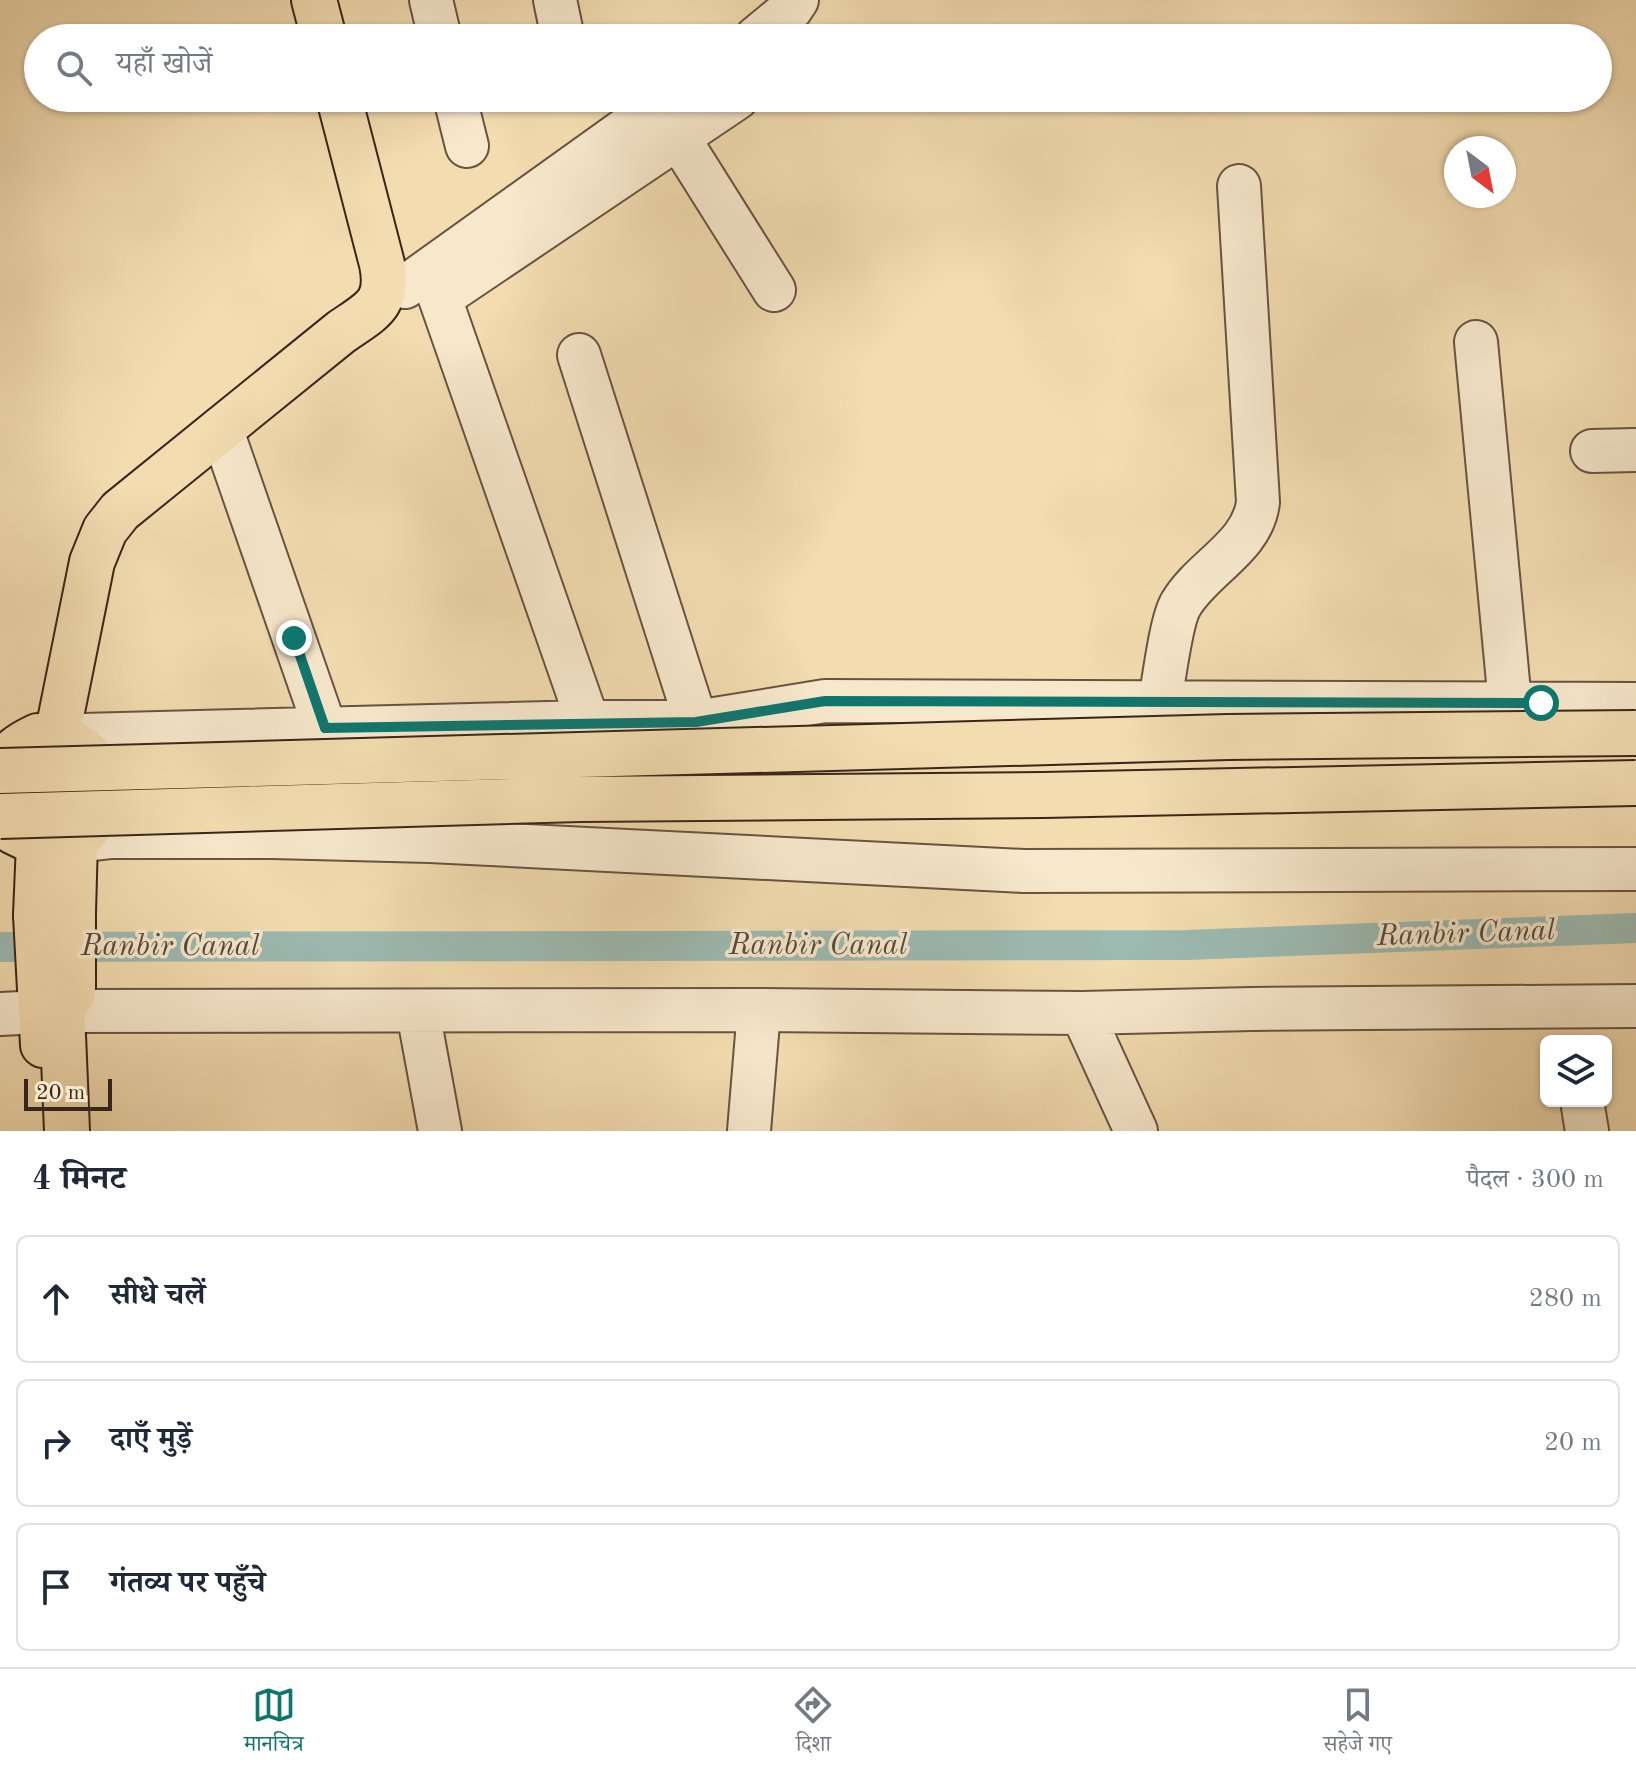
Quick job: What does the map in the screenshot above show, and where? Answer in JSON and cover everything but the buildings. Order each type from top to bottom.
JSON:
[{"type":"main road","points":[[314,0],[320,24]]},
{"type":"main road","points":[[343,112],[382,264],[384,290],[378,306],[120,511],[105,530],[92,562],[32,736],[8,755],[0,770],[1228,737],[1636,733]]},
{"type":"main road","points":[[0,814],[14,832],[38,844],[84,834],[101,806],[103,787],[99,769],[89,753],[75,742],[32,736]]},
{"type":"main road","points":[[0,814],[580,799],[1043,795],[1636,783]]},
{"type":"main road","points":[[38,844],[55,914],[44,1006],[47,1131]]},
{"type":"main road","points":[[44,1006],[67,1131]]},
{"type":"street","points":[[431,0],[437,24]]},
{"type":"street","points":[[555,0],[560,24]]},
{"type":"street","points":[[773,24],[797,0]]},
{"type":"street","points":[[458,112],[467,146]]},
{"type":"street","points":[[378,306],[434,284],[599,169],[669,114],[774,290]]},
{"type":"street","points":[[1160,701],[1178,608],[1204,575],[1243,538],[1257,514],[1239,186]]},
{"type":"street","points":[[434,284],[588,722]]},
{"type":"street","points":[[1476,342],[1510,703]]},
{"type":"street","points":[[579,355],[696,722]]},
{"type":"street","points":[[221,428],[325,728]]},
{"type":"street","points":[[1592,451],[1636,450]]},
{"type":"street","points":[[32,736],[696,722],[825,701],[1636,704]]},
{"type":"street","points":[[38,844],[112,837],[430,841],[1024,871],[1636,869]]},
{"type":"street","points":[[44,1006],[418,1012],[759,1010],[1082,1013],[1252,1009],[1569,1024],[1636,1006]]},
{"type":"street","points":[[749,1131],[759,1010]]},
{"type":"street","points":[[418,1012],[440,1131]]},
{"type":"street","points":[[1082,1013],[1136,1131]]},
{"type":"street","points":[[1583,1107],[1587,1131]]},
{"type":"waterway","name":"Ranbir Canal","points":[[0,947],[1187,945],[1636,928]]},
{"type":"route","points":[[294,638],[325,728],[696,722],[825,701],[1541,703]]}]
